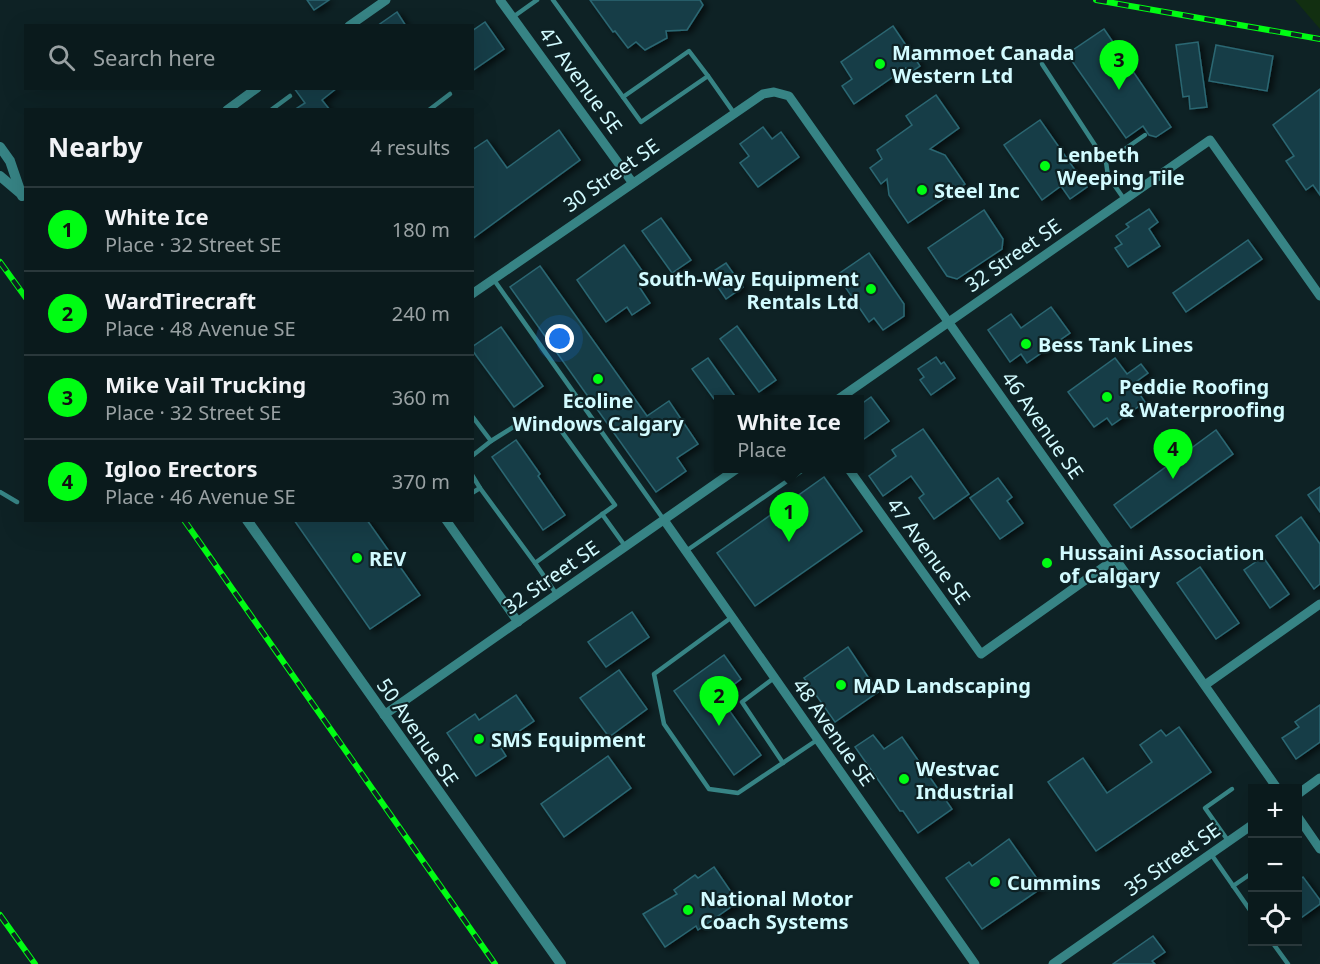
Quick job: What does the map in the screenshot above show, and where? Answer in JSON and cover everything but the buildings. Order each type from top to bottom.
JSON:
[{"type":"street","points":[[352,24],[386,0]]},
{"type":"street","name":"47 Avenue SE","points":[[500,0],[632,182]]},
{"type":"street","points":[[230,108],[254,90]]},
{"type":"street","name":"30 Street SE","points":[[474,293],[734,113],[763,94],[774,92]]},
{"type":"street","name":"46 Avenue SE","points":[[774,92],[789,96],[1274,784]]},
{"type":"street","name":"32 Street SE","points":[[843,395],[1210,140],[1320,296]]},
{"type":"street","points":[[0,147],[10,161],[24,198]]},
{"type":"street","points":[[0,176],[24,198]]},
{"type":"street","name":"32 Street SE","points":[[384,715],[731,473]]},
{"type":"street","name":"47 Avenue SE","points":[[852,473],[981,654],[1115,559]]},
{"type":"street","name":"48 Avenue SE","points":[[664,520],[975,964]]},
{"type":"street","name":"50 Avenue SE","points":[[248,522],[561,964]]},
{"type":"street","points":[[447,522],[518,622]]},
{"type":"street","points":[[1205,686],[1320,604]]},
{"type":"street","points":[[1302,791],[1320,778]]},
{"type":"street","points":[[1302,823],[1320,849]]},
{"type":"street","name":"35 Street SE","points":[[1053,964],[1248,828]]},
{"type":"lane","points":[[513,16],[537,0]]},
{"type":"lane","points":[[553,0],[641,122],[708,76]]},
{"type":"lane","points":[[622,97],[689,51],[734,113]]},
{"type":"lane","points":[[1042,64],[1106,162],[1108,176],[1124,199]]},
{"type":"lane","points":[[432,108],[450,94]]},
{"type":"lane","points":[[274,108],[290,96]]},
{"type":"lane","points":[[1106,162],[1144,135]]},
{"type":"lane","points":[[494,279],[664,520]]},
{"type":"lane","points":[[474,419],[491,441]]},
{"type":"lane","points":[[474,454],[514,426],[557,425],[615,505],[535,563]]},
{"type":"lane","points":[[686,551],[799,473]]},
{"type":"lane","points":[[474,479],[557,595]]},
{"type":"lane","points":[[474,492],[480,488]]},
{"type":"lane","points":[[0,492],[17,502]]},
{"type":"lane","points":[[602,514],[626,547]]},
{"type":"lane","points":[[732,617],[654,674],[664,724],[709,789],[738,793],[818,740]]},
{"type":"lane","points":[[774,678],[742,702],[783,763]]},
{"type":"lane","points":[[1229,842],[1205,808],[1232,789]]},
{"type":"lane","points":[[1211,854],[1248,907]]},
{"type":"lane","points":[[1233,886],[1248,876]]},
{"type":"lane","points":[[1275,946],[1288,964]]},
{"type":"green space","points":[[1295,0],[1320,0],[1320,29]]},
{"type":"railway","points":[[1096,0],[1320,39]]},
{"type":"railway","points":[[0,262],[24,295]]},
{"type":"railway","points":[[185,522],[495,964]]},
{"type":"railway","points":[[0,915],[35,964]]},
{"type":"place","name":"Mammoet Canada Western Ltd","points":[[880,64]]},
{"type":"place","name":"Mike Vail Trucking","points":[[1119,90]]},
{"type":"place","name":"Lenbeth Weeping Tile","points":[[1045,166]]},
{"type":"place","name":"Steel Inc","points":[[922,190]]},
{"type":"place","name":"South-Way Equipment Rentals Ltd","points":[[871,289]]},
{"type":"place","name":"Bess Tank Lines","points":[[1026,344]]},
{"type":"place","name":"Ecoline Windows Calgary","points":[[598,379]]},
{"type":"place","name":"Peddie Roofing & Waterproofing","points":[[1107,397]]},
{"type":"place","name":"Igloo Erectors","points":[[1173,479]]},
{"type":"place","name":"White Ice","points":[[789,542]]},
{"type":"place","name":"REV","points":[[357,558]]},
{"type":"place","name":"Hussaini Association of Calgary","points":[[1047,563]]},
{"type":"place","name":"MAD Landscaping","points":[[841,685]]},
{"type":"place","name":"WardTirecraft","points":[[719,726]]},
{"type":"place","name":"SMS Equipment","points":[[479,739]]},
{"type":"place","name":"Westvac Industrial","points":[[904,779]]},
{"type":"place","name":"Cummins","points":[[995,882]]},
{"type":"place","name":"National Motor Coach Systems","points":[[688,910]]}]
